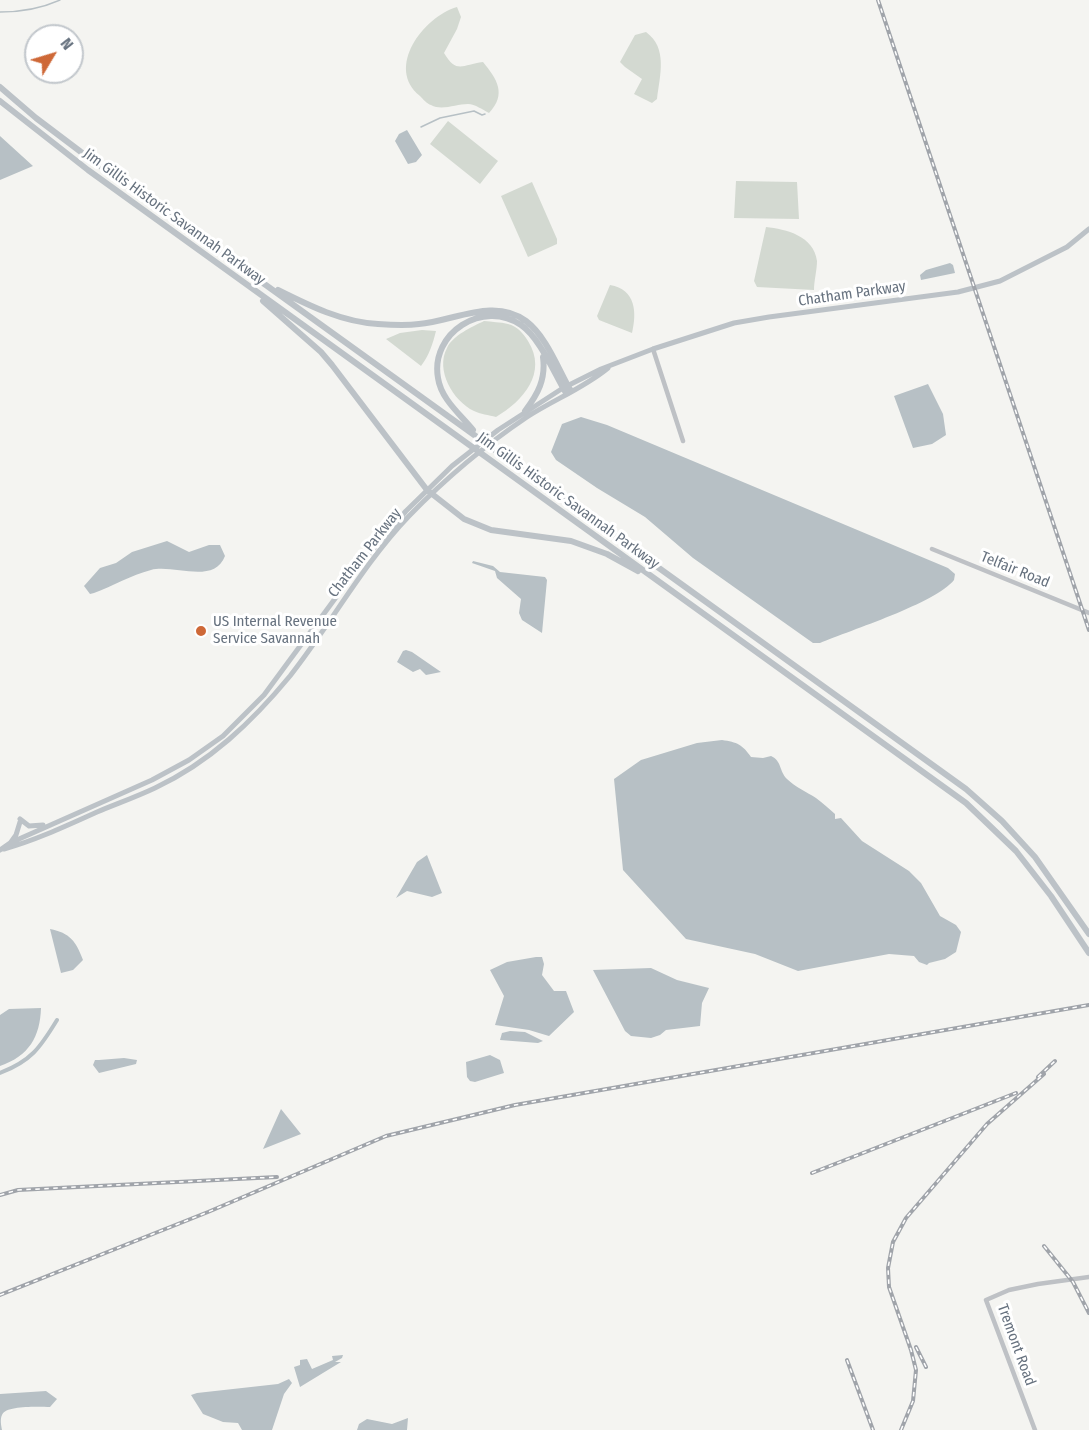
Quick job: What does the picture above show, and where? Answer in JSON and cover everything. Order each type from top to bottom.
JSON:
[{"type":"highway","name":"Jim Gillis Historic Savannah Parkway","points":[[0,87],[81,152],[966,789],[1002,821],[1035,857],[1089,934]]},
{"type":"highway","name":"Jim Gillis Historic Savannah Parkway","points":[[0,101],[88,170],[966,803],[1016,852],[1051,896],[1089,954]]},
{"type":"highway","points":[[259,280],[321,310],[347,319],[375,324],[419,324],[490,310],[512,314],[525,321],[538,335],[567,389]]},
{"type":"highway","points":[[245,284],[321,352],[429,492],[465,519],[491,530],[555,538],[589,547],[667,588]]},
{"type":"highway","points":[[480,438],[442,392],[437,369],[441,349],[459,326],[477,317],[489,315],[512,320],[522,325],[537,343],[567,389]]},
{"type":"highway","points":[[525,411],[538,393],[543,380],[543,356],[537,343]]},
{"type":"main road","name":"Chatham Parkway","points":[[0,850],[10,843],[176,768],[223,736],[264,695],[362,562],[429,492],[525,411],[610,367],[653,349],[734,323],[958,292],[1000,281],[1067,247],[1089,229]]},
{"type":"main road","name":"Chatham Parkway","points":[[500,432],[567,389]]},
{"type":"main road","name":"Chatham Parkway","points":[[0,850],[53,831],[156,788],[198,764],[236,735],[291,674],[366,568],[429,492]]},
{"type":"main road","points":[[10,843],[16,835],[20,821],[34,827],[54,823]]},
{"type":"street","points":[[653,349],[683,441]]},
{"type":"street","name":"Telfair Road","points":[[932,549],[1089,613]]},
{"type":"street","name":"Tremont Road","points":[[1035,1430],[987,1300],[1009,1290],[1089,1277]]},
{"type":"shaded area","points":[[457,7],[461,17],[444,53],[457,66],[483,62],[488,68],[496,81],[499,93],[489,113],[471,104],[435,107],[424,100],[410,85],[406,72],[407,58],[421,32],[432,21]]},
{"type":"shaded area","points":[[646,32],[657,46],[661,62],[657,99],[652,103],[634,94],[642,79],[620,62],[635,35]]},
{"type":"shaded area","points":[[448,121],[498,161],[480,184],[430,144]]},
{"type":"shaded area","points":[[407,130],[422,155],[416,162],[408,164],[395,141],[399,134]]},
{"type":"shaded area","points":[[0,136],[33,166],[0,180]]},
{"type":"shaded area","points":[[736,181],[797,182],[799,219],[734,218]]},
{"type":"shaded area","points":[[532,182],[557,239],[557,244],[528,257],[501,196]]},
{"type":"shaded area","points":[[766,227],[798,235],[811,245],[817,261],[814,290],[757,287],[754,281]]},
{"type":"shaded area","points":[[950,263],[955,273],[921,280],[920,275],[926,270]]},
{"type":"shaded area","points":[[610,285],[625,291],[633,303],[632,333],[599,320],[597,316]]},
{"type":"shaded area","points":[[484,321],[508,324],[520,330],[528,341],[535,364],[530,385],[515,403],[496,417],[474,411],[459,400],[448,384],[443,366],[450,343],[463,332]]},
{"type":"shaded area","points":[[436,331],[432,345],[421,366],[386,339],[400,333]]},
{"type":"shaded area","points":[[928,384],[943,414],[946,435],[932,444],[913,448],[894,396]]},
{"type":"shaded area","points":[[581,417],[607,425],[948,568],[955,574],[954,580],[930,598],[912,607],[820,643],[813,643],[693,558],[645,517],[556,460],[551,452],[562,424]]},
{"type":"shaded area","points":[[167,541],[189,552],[209,545],[220,545],[225,556],[220,565],[203,572],[151,570],[90,594],[84,586],[100,568],[116,563],[132,552]]},
{"type":"shaded area","points":[[473,561],[493,566],[500,572],[545,577],[547,580],[542,633],[522,620],[519,613],[521,599],[497,578],[495,571],[472,563]]},
{"type":"shaded area","points":[[406,650],[441,672],[426,675],[420,669],[413,672],[397,662]]},
{"type":"shaded area","points":[[722,740],[739,745],[751,757],[771,756],[775,758],[784,776],[790,782],[821,802],[835,814],[835,819],[841,818],[862,841],[909,871],[921,883],[940,916],[956,925],[961,932],[956,952],[945,959],[927,965],[919,962],[914,956],[889,954],[798,971],[755,954],[686,939],[623,870],[614,779],[641,760],[697,743]]},
{"type":"shaded area","points":[[427,855],[442,893],[432,897],[407,891],[396,898],[417,862]]},
{"type":"shaded area","points":[[50,929],[63,933],[78,948],[83,960],[73,970],[61,973]]},
{"type":"shaded area","points":[[542,957],[544,964],[542,975],[554,991],[566,991],[574,1012],[549,1036],[529,1030],[495,1025],[504,996],[490,970],[507,962]]},
{"type":"shaded area","points":[[651,968],[677,980],[709,988],[702,1003],[700,1026],[666,1030],[651,1038],[631,1036],[625,1031],[593,970]]},
{"type":"shaded area","points":[[41,1008],[38,1028],[31,1044],[18,1057],[0,1066],[0,1015],[9,1009]]},
{"type":"shaded area","points":[[525,1032],[543,1041],[538,1043],[500,1040],[502,1033]]},
{"type":"shaded area","points":[[490,1055],[500,1060],[504,1073],[475,1082],[470,1081],[467,1077],[466,1062]]},
{"type":"shaded area","points":[[124,1058],[137,1060],[136,1064],[99,1073],[93,1065],[95,1060]]},
{"type":"shaded area","points":[[281,1109],[301,1134],[263,1149]]},
{"type":"shaded area","points":[[343,1355],[335,1362],[341,1362],[300,1387],[294,1367],[300,1365],[300,1360],[307,1359],[312,1369],[333,1360],[332,1356]]},
{"type":"shaded area","points":[[289,1379],[292,1383],[284,1394],[272,1430],[242,1430],[238,1423],[223,1422],[203,1414],[191,1395],[278,1384]]},
{"type":"shaded area","points":[[46,1391],[57,1399],[50,1407],[23,1407],[5,1412],[2,1415],[2,1430],[0,1430],[0,1394]]},
{"type":"shaded area","points":[[408,1418],[407,1430],[357,1430],[359,1424],[367,1419],[392,1424]]},
{"type":"waterway","points":[[0,12],[31,9],[60,0]]},
{"type":"waterway","points":[[421,127],[440,118],[474,111],[485,114]]},
{"type":"waterway","points":[[0,1073],[20,1064],[34,1052],[57,1020]]},
{"type":"railway","points":[[878,0],[1089,630]]},
{"type":"railway","points":[[0,1295],[208,1212],[386,1136],[515,1105],[1089,1005]]},
{"type":"railway","points":[[1038,1077],[1055,1061]]},
{"type":"railway","points":[[901,1430],[913,1401],[916,1370],[889,1287],[888,1268],[893,1242],[906,1218],[987,1124],[1044,1074]]},
{"type":"railway","points":[[812,1173],[1016,1093]]},
{"type":"railway","points":[[0,1195],[18,1190],[277,1177]]},
{"type":"railway","points":[[1044,1246],[1073,1282],[1089,1313]]},
{"type":"railway","points":[[916,1347],[926,1367]]},
{"type":"railway","points":[[847,1360],[873,1430]]},
{"type":"place","name":"US Internal Revenue Service Savannah","points":[[201,631]]}]
